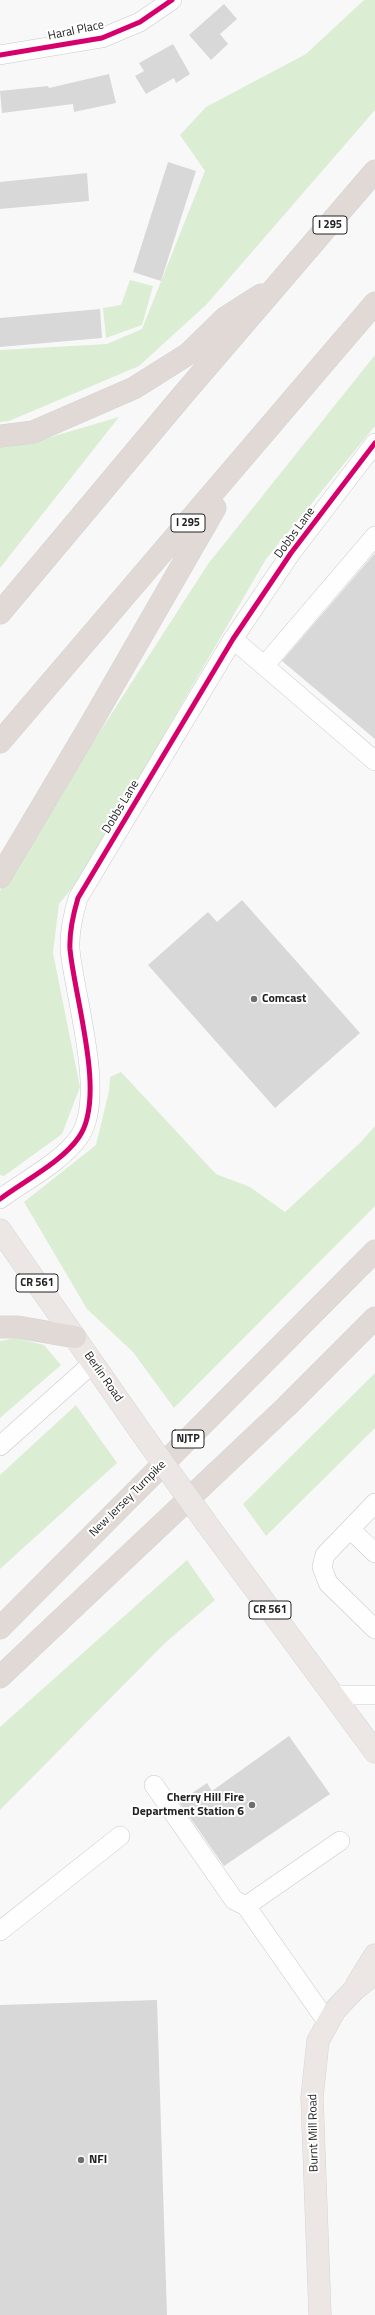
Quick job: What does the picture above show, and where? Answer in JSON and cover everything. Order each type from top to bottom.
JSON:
[{"type":"highway","name":"I 295","points":[[0,613],[182,396],[285,278],[375,171]]},
{"type":"highway","points":[[0,436],[34,432],[134,388],[188,354],[225,318],[285,278]]},
{"type":"highway","name":"I 295","points":[[0,742],[240,464],[375,303]]},
{"type":"highway","points":[[0,877],[92,722],[240,464]]},
{"type":"highway","name":"New Jersey Turnpike","points":[[0,1628],[375,1251]]},
{"type":"highway","points":[[0,1677],[287,1406],[375,1318]]},
{"type":"highway","points":[[0,1327],[18,1327],[75,1337]]},
{"type":"main road","name":"Berlin Road","points":[[0,1230],[145,1438],[333,1695]]},
{"type":"main road","name":"CR 561","points":[[333,1695],[370,1746]]},
{"type":"main road","points":[[370,1746],[375,1767]]},
{"type":"main road","points":[[354,1990],[375,1955]]},
{"type":"main road","name":"Burnt Mill Road","points":[[320,2315],[312,2097],[318,2041],[335,2010],[354,1990],[375,1973]]},
{"type":"street","name":"Haral Place","points":[[0,54],[102,38],[140,22],[172,0]]},
{"type":"street","name":"Dobbs Lane","points":[[0,1199],[68,1150],[80,1136],[86,1121],[90,1101],[89,1065],[70,948],[71,921],[78,898],[233,639],[291,553],[374,447]]},
{"type":"street","points":[[264,666],[375,536]]},
{"type":"street","points":[[233,639],[375,761]]},
{"type":"street","points":[[0,1446],[93,1363]]},
{"type":"street","points":[[375,1502],[325,1555],[322,1572],[328,1583],[375,1629]]},
{"type":"street","points":[[350,1529],[375,1554]]},
{"type":"street","points":[[333,1695],[375,1695]]},
{"type":"street","points":[[154,1785],[234,1900],[246,1906],[328,2023]]},
{"type":"street","points":[[0,1931],[120,1836]]},
{"type":"street","points":[[246,1906],[340,1841]]},
{"type":"green space","points":[[364,0],[375,0],[375,110],[206,305],[139,366],[9,421],[0,422],[0,350],[107,344],[142,329],[205,171],[180,135],[206,107],[306,54]]},
{"type":"green space","points":[[130,280],[153,286],[142,325],[106,338],[103,308],[121,305]]},
{"type":"green space","points":[[375,355],[375,426],[266,559],[82,876],[59,904],[53,953],[80,1087],[62,1134],[4,1176],[0,1175],[0,891],[32,837],[208,564]]},
{"type":"green space","points":[[119,417],[0,568],[0,445],[44,439]]},
{"type":"green space","points":[[121,1072],[216,1174],[250,1187],[285,1212],[361,1142],[375,1126],[375,1206],[174,1408],[133,1352],[87,1309],[24,1202],[96,1145],[109,1091],[110,1077]]},
{"type":"green space","points":[[16,1338],[44,1345],[61,1365],[0,1418],[0,1341]]},
{"type":"green space","points":[[375,1373],[375,1428],[266,1536],[243,1504]]},
{"type":"green space","points":[[76,1405],[117,1463],[0,1569],[0,1475]]},
{"type":"green space","points":[[187,1560],[215,1600],[165,1643],[0,1810],[0,1727]]},
{"type":"building","points":[[224,4],[237,19],[220,34],[228,44],[211,60],[189,35]]},
{"type":"building","points":[[173,44],[190,74],[176,83],[174,78],[146,94],[135,76],[144,71],[139,63]]},
{"type":"building","points":[[109,74],[116,103],[74,112],[73,104],[2,113],[0,91],[48,86],[49,88]]},
{"type":"building","points":[[168,162],[196,171],[161,281],[133,272]]},
{"type":"building","points":[[87,173],[89,201],[0,209],[0,182]]},
{"type":"building","points":[[100,309],[102,338],[0,347],[0,318]]},
{"type":"building","points":[[375,553],[375,739],[282,661]]},
{"type":"building","name":"Comcast","points":[[242,900],[360,1033],[275,1108],[148,965],[208,912],[217,922]]},
{"type":"building","points":[[289,1736],[330,1794],[224,1866],[179,1802],[207,1783],[212,1791]]},
{"type":"building","name":"NFI","points":[[157,2000],[167,2315],[0,2315],[0,2005]]},
{"type":"cycle path","points":[[0,55],[102,38],[140,22],[172,0]]},
{"type":"cycle path","points":[[0,1199],[63,1155],[79,1137],[87,1119],[90,1097],[90,1072],[70,949],[72,923],[78,898],[233,639],[291,553],[375,443]]},
{"type":"place","name":"Comcast","points":[[254,999]]},
{"type":"place","name":"Cherry Hill Fire Department Station 6","points":[[252,1805]]},
{"type":"place","name":"NFI","points":[[81,2160]]}]
